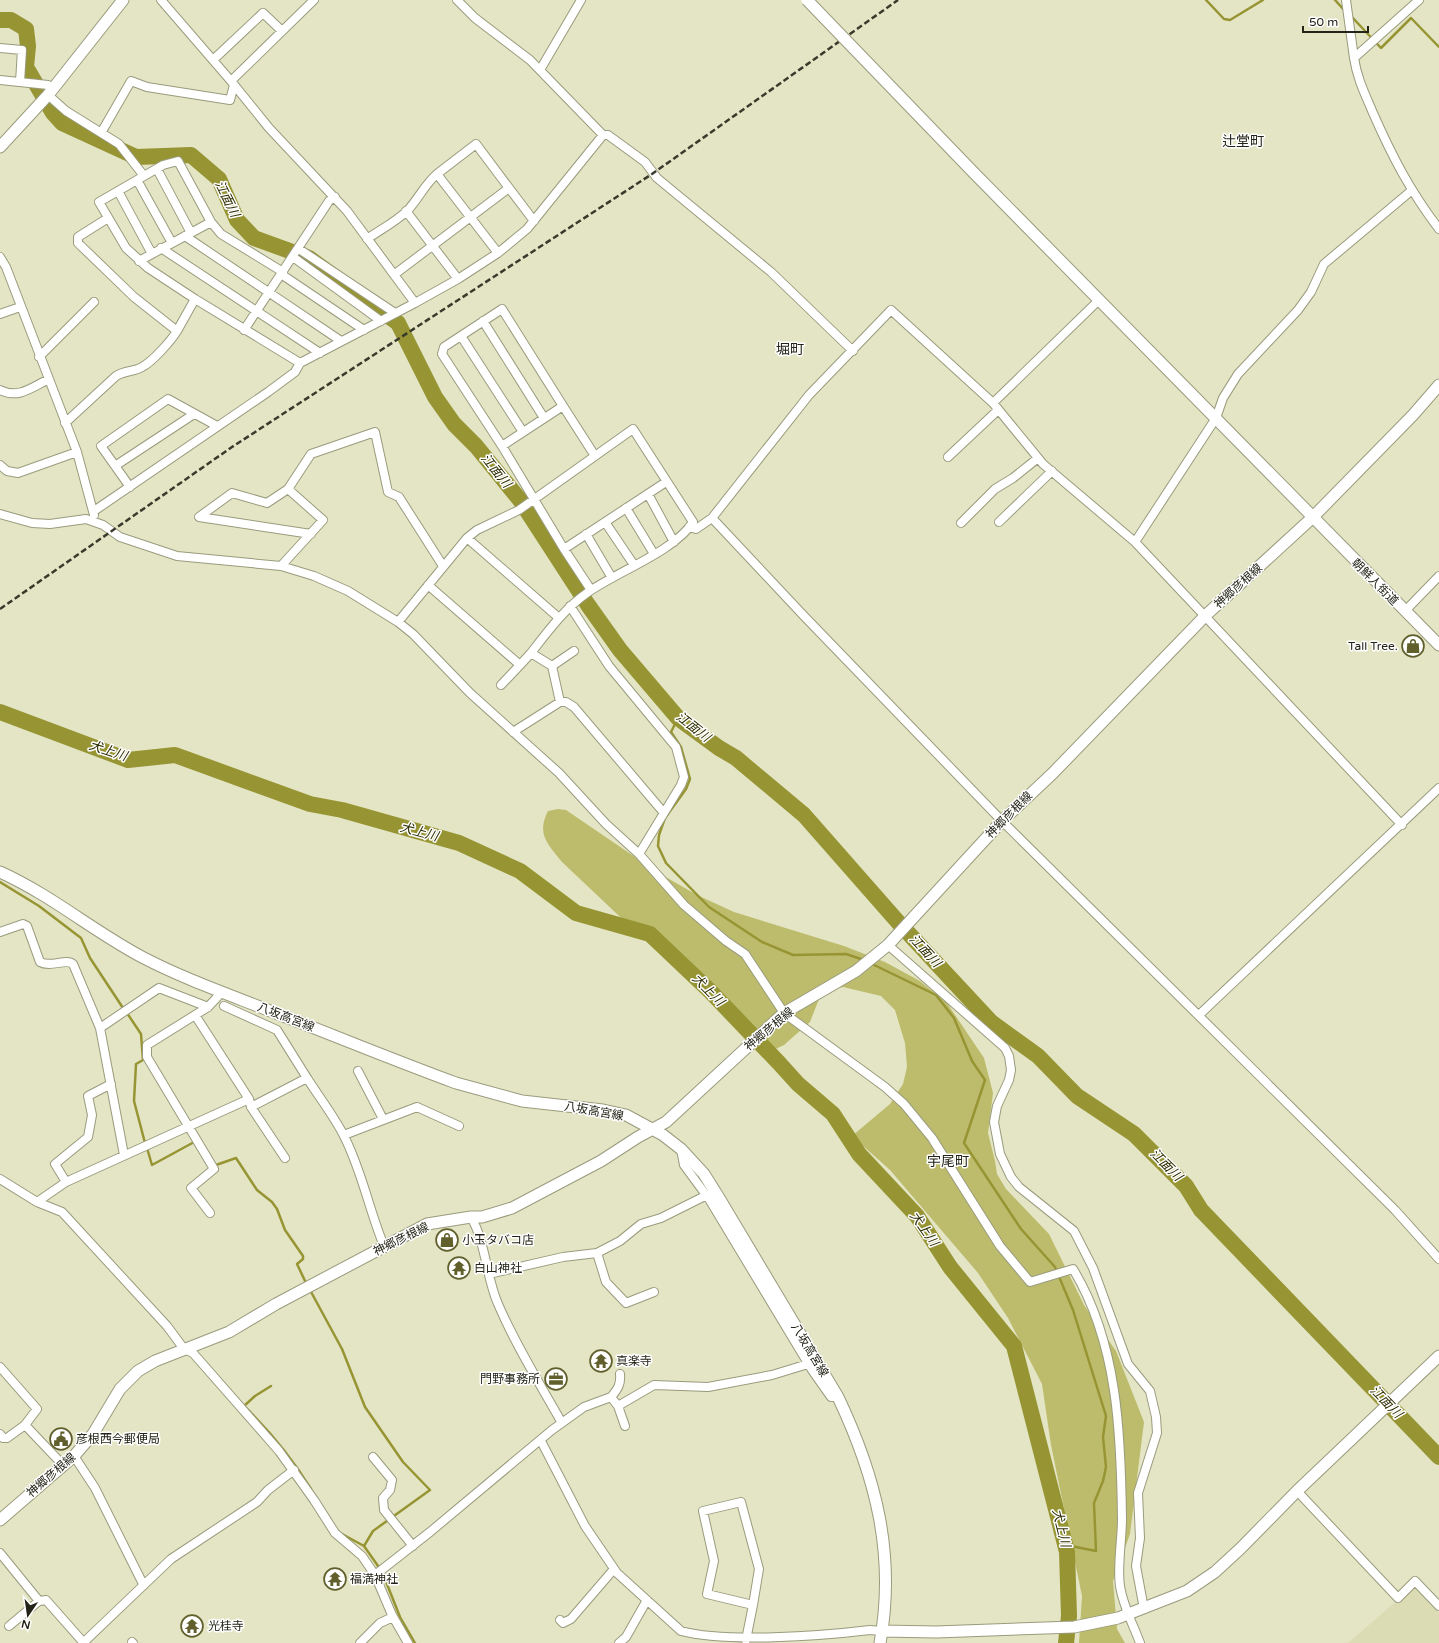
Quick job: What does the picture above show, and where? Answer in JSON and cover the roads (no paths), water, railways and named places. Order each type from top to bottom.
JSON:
[{"type":"main road","points":[[0,147],[51,92],[123,0]]},
{"type":"main road","name":"朝鮮人街道","points":[[807,0],[1312,518],[1439,645]]},
{"type":"main road","name":"神郷彦根線","points":[[0,1520],[74,1456],[93,1434],[120,1389],[146,1366],[184,1348],[229,1332],[276,1304],[427,1224],[471,1217],[482,1217],[512,1208],[601,1161],[638,1137],[654,1130],[666,1122],[781,1016],[856,971],[888,945],[1002,821],[1053,773],[1206,615],[1312,518],[1413,415],[1439,385]]},
{"type":"main road","name":"八坂高宮線","points":[[0,872],[46,896],[142,957],[175,973],[463,1085],[522,1101],[619,1112],[664,1135],[681,1149],[704,1174],[838,1397],[862,1452],[873,1485],[880,1515],[886,1567],[886,1632],[880,1643]]},
{"type":"main road","points":[[886,1632],[1043,1629],[1088,1625],[1124,1616],[1144,1609],[1187,1590],[1215,1572],[1297,1491],[1439,1356]]},
{"type":"street","points":[[161,0],[233,83],[269,128],[335,197],[395,274],[415,303]]},
{"type":"street","points":[[101,133],[131,81],[147,87],[230,100],[233,83],[282,31],[314,0]]},
{"type":"street","points":[[457,0],[475,18],[540,70],[603,135]]},
{"type":"street","points":[[540,70],[581,0]]},
{"type":"street","points":[[1346,0],[1356,75],[1391,156],[1411,191],[1439,229]]},
{"type":"street","points":[[1354,58],[1419,0]]},
{"type":"street","points":[[213,60],[264,13],[282,31]]},
{"type":"street","points":[[0,48],[22,50],[20,82]]},
{"type":"street","points":[[1,82],[20,82],[48,85],[51,92],[66,112],[118,144],[140,178],[172,243]]},
{"type":"street","points":[[0,514],[38,523],[50,524],[94,516],[130,487],[295,372],[300,363],[415,303],[458,279],[498,253],[523,233],[603,135],[608,134],[645,162],[657,178],[771,272],[853,351]]},
{"type":"street","points":[[367,239],[406,211],[420,196],[428,181],[476,144],[534,221]]},
{"type":"street","points":[[300,363],[244,330],[138,261],[126,248],[99,202],[156,169],[178,161],[211,222],[221,234],[282,273],[364,330]]},
{"type":"street","points":[[156,169],[188,234],[341,341]]},
{"type":"street","points":[[437,174],[498,253]]},
{"type":"street","points":[[395,274],[509,188]]},
{"type":"street","points":[[118,191],[152,254]]},
{"type":"street","points":[[1135,542],[1216,418],[1223,398],[1238,374],[1298,310],[1311,292],[1324,264],[1411,191]]},
{"type":"street","points":[[244,330],[299,249],[329,201],[335,197]]},
{"type":"street","points":[[406,211],[458,279]]},
{"type":"street","points":[[108,218],[78,237],[78,243],[134,297],[177,331]]},
{"type":"street","points":[[138,261],[211,222]]},
{"type":"street","points":[[161,248],[320,353]]},
{"type":"street","points":[[299,249],[395,314]]},
{"type":"street","points":[[0,257],[47,380],[77,452],[94,516],[120,537],[177,556],[282,566],[314,576],[348,591],[398,622],[413,634],[470,693],[558,773],[606,824],[639,854],[684,905],[726,941],[745,954],[781,1016],[879,1082],[904,1104],[932,1138],[1000,1246],[1030,1282],[1073,1269],[1083,1286],[1094,1311],[1102,1335],[1116,1403],[1121,1460],[1122,1542],[1120,1585],[1124,1605],[1124,1616],[1140,1643]]},
{"type":"street","points":[[293,257],[381,321]]},
{"type":"street","points":[[65,423],[116,376],[124,371],[142,367],[171,341],[195,299]]},
{"type":"street","points":[[993,403],[1099,300]]},
{"type":"street","points":[[39,357],[94,302]]},
{"type":"street","points":[[0,314],[20,307]]},
{"type":"street","points":[[588,592],[564,549],[531,501],[502,446],[442,354],[444,347],[502,309],[595,456]]},
{"type":"street","points":[[689,528],[696,529],[712,518],[809,395],[891,310],[993,403],[997,411],[1038,458],[1135,542],[1206,615],[1402,825]]},
{"type":"street","points":[[483,321],[544,418]]},
{"type":"street","points":[[461,336],[524,432]]},
{"type":"street","points":[[0,390],[10,394],[18,394],[47,380]]},
{"type":"street","points":[[130,487],[101,446],[168,399],[217,426]]},
{"type":"street","points":[[502,446],[563,406]]},
{"type":"street","points":[[948,456],[997,411]]},
{"type":"street","points":[[115,466],[194,414]]},
{"type":"street","points":[[398,622],[467,538],[477,530],[519,510],[633,429],[693,522],[689,528],[674,542],[588,592],[570,606],[531,653],[501,685]]},
{"type":"street","points":[[311,534],[199,517],[232,493],[267,503],[288,489],[310,454],[375,432],[388,492],[399,497],[443,566]]},
{"type":"street","points":[[0,465],[7,471],[18,473],[77,452]]},
{"type":"street","points":[[961,523],[995,489],[1013,478],[1038,458]]},
{"type":"street","points":[[999,522],[1052,471]]},
{"type":"street","points":[[564,549],[666,482]]},
{"type":"street","points":[[282,566],[324,520],[288,489]]},
{"type":"street","points":[[648,494],[674,542]]},
{"type":"street","points":[[626,508],[654,554]]},
{"type":"street","points":[[712,518],[804,616],[1002,821],[1200,1014],[1395,1210],[1439,1259]]},
{"type":"street","points":[[605,522],[634,565]]},
{"type":"street","points":[[586,534],[612,578]]},
{"type":"street","points":[[467,538],[559,618]]},
{"type":"street","points":[[1405,611],[1439,576]]},
{"type":"street","points":[[428,585],[520,665]]},
{"type":"street","points":[[570,606],[609,666],[676,747],[684,777],[681,785],[639,854]]},
{"type":"street","points":[[552,666],[574,651]]},
{"type":"street","points":[[531,653],[552,666],[560,702]]},
{"type":"street","points":[[513,732],[518,727],[560,702],[566,702],[574,707],[664,813]]},
{"type":"street","points":[[1200,1014],[1402,825],[1439,788]]},
{"type":"street","points":[[0,932],[23,924],[27,926],[40,962],[45,964],[68,961],[73,964],[100,1028],[124,1155]]},
{"type":"street","points":[[888,945],[1005,1048],[1009,1056],[1011,1070],[1009,1080],[997,1106],[994,1122],[1000,1154],[1011,1177],[1019,1187],[1074,1231],[1093,1268],[1128,1364],[1150,1391],[1156,1417],[1157,1433],[1138,1493],[1140,1538],[1136,1566],[1144,1609]]},
{"type":"street","points":[[100,1028],[159,988],[208,1007]]},
{"type":"street","points":[[210,1213],[191,1188],[214,1169],[147,1057],[147,1045],[208,1007],[222,992]]},
{"type":"street","points":[[224,1006],[277,1030],[344,1135],[368,1198],[372,1218],[384,1246]]},
{"type":"street","points":[[195,1015],[285,1158]]},
{"type":"street","points":[[358,1072],[383,1119]]},
{"type":"street","points":[[37,1202],[66,1182],[188,1125],[250,1103],[307,1078]]},
{"type":"street","points":[[66,1182],[55,1164],[88,1137],[92,1115],[88,1096],[111,1084]]},
{"type":"street","points":[[344,1135],[418,1107],[459,1126]]},
{"type":"street","points":[[681,1149],[684,1165],[707,1195],[808,1364],[831,1397],[838,1397]]},
{"type":"street","points":[[0,1179],[37,1202],[62,1212],[167,1326],[184,1348],[192,1353],[279,1451],[294,1470],[298,1479],[314,1500],[335,1533],[379,1572],[392,1617],[408,1643]]},
{"type":"street","points":[[489,1274],[564,1256],[597,1253],[620,1241],[641,1224],[661,1218],[707,1195]]},
{"type":"street","points":[[471,1217],[497,1303],[528,1364],[562,1423]]},
{"type":"street","points":[[597,1253],[606,1282],[626,1303],[654,1292]]},
{"type":"street","points":[[618,1406],[654,1386],[708,1387],[772,1375],[808,1364]]},
{"type":"street","points":[[0,1367],[37,1409],[25,1425],[7,1438],[0,1434]]},
{"type":"street","points":[[379,1572],[413,1546],[520,1456],[562,1423],[584,1407],[611,1397],[618,1389],[621,1381],[620,1374]]},
{"type":"street","points":[[611,1397],[618,1406],[625,1426]]},
{"type":"street","points":[[25,1425],[63,1465]]},
{"type":"street","points":[[541,1440],[585,1526],[614,1569],[681,1631],[693,1637],[769,1642],[870,1630],[886,1632]]},
{"type":"street","points":[[74,1456],[95,1488],[144,1585]]},
{"type":"street","points":[[373,1457],[392,1480],[390,1490],[382,1498],[384,1510],[413,1546]]},
{"type":"street","points":[[9,1626],[39,1601],[46,1600],[83,1643],[176,1555],[257,1502],[268,1490],[294,1470]]},
{"type":"street","points":[[1297,1491],[1398,1598],[1415,1581],[1439,1606]]},
{"type":"street","points":[[746,1640],[753,1604],[759,1569],[741,1502],[704,1510],[714,1561],[707,1594],[753,1604]]},
{"type":"street","points":[[0,1553],[39,1601]]},
{"type":"street","points":[[560,1620],[563,1622],[571,1619],[614,1569]]},
{"type":"street","points":[[619,1643],[626,1638],[647,1600]]},
{"type":"street","points":[[360,1643],[380,1623],[392,1617]]},
{"type":"waterway","points":[[1206,0],[1224,19],[1230,20],[1263,0]]},
{"type":"waterway","points":[[1335,0],[1344,10]]},
{"type":"waterway","points":[[1351,16],[1381,48],[1411,18],[1439,47]]},
{"type":"waterway","name":"江面川","points":[[0,20],[11,20],[26,29],[28,46],[26,67],[53,113],[62,123],[136,157],[191,155],[219,179],[237,220],[254,238],[309,258],[398,323],[435,397],[454,424],[476,446],[520,500],[588,605],[620,650],[678,718],[719,748],[736,758],[804,815],[898,922],[991,1022],[1038,1056],[1077,1096],[1134,1134],[1186,1186],[1201,1210],[1439,1457]]},
{"type":"waterway","name":"犬上川","points":[[0,712],[128,760],[175,755],[310,804],[342,810],[459,843],[520,871],[576,913],[650,934],[710,991],[798,1084],[833,1114],[859,1154],[917,1216],[950,1267],[1014,1346],[1067,1552],[1069,1616],[1066,1643]]},
{"type":"waterway","points":[[678,718],[671,732],[681,747],[690,779],[686,789],[665,818],[659,835],[658,846],[666,863],[709,907],[762,942],[793,955],[846,954],[864,960]]},
{"type":"waterway","points":[[0,882],[39,906],[81,938],[90,958],[123,1008]]},
{"type":"waterway","points":[[870,963],[936,995],[954,1018],[972,1061],[985,1080],[964,1143],[1021,1229],[1055,1267],[1073,1310],[1106,1416],[1103,1437],[1106,1467],[1103,1481],[1094,1503],[1096,1551],[1066,1545]]},
{"type":"waterway","points":[[127,1013],[141,1034],[143,1060],[136,1064],[134,1101],[145,1143]]},
{"type":"waterway","points":[[147,1148],[152,1165],[196,1141]]},
{"type":"waterway","points":[[216,1165],[236,1158],[257,1190],[272,1202],[277,1209],[285,1230],[303,1256],[303,1259],[297,1264],[306,1283]]},
{"type":"waterway","points":[[310,1290],[342,1349],[365,1407],[403,1462],[430,1490],[373,1531],[364,1546]]},
{"type":"waterway","points":[[271,1386],[255,1396],[244,1406],[280,1445],[311,1489]]},
{"type":"waterway","points":[[342,1534],[364,1546],[378,1566],[383,1574],[400,1617],[415,1643]]},
{"type":"railway","points":[[0,609],[232,447],[652,174],[898,0]]},
{"type":"place","name":"Tall Tree.","points":[[1413,646]]},
{"type":"place","name":"小玉タバコ店","points":[[447,1240]]},
{"type":"place","name":"白山神社","points":[[459,1268]]},
{"type":"place","name":"真楽寺","points":[[601,1361]]},
{"type":"place","name":"門野事務所","points":[[556,1379]]},
{"type":"place","name":"彦根西今郵便局","points":[[61,1439]]},
{"type":"place","name":"福満神社","points":[[335,1579]]},
{"type":"place","name":"光桂寺","points":[[192,1626]]},
{"type":"district","name":"辻堂町","points":[[1243,141]]},
{"type":"district","name":"堀町","points":[[790,349]]},
{"type":"district","name":"宇尾町","points":[[948,1161]]}]
